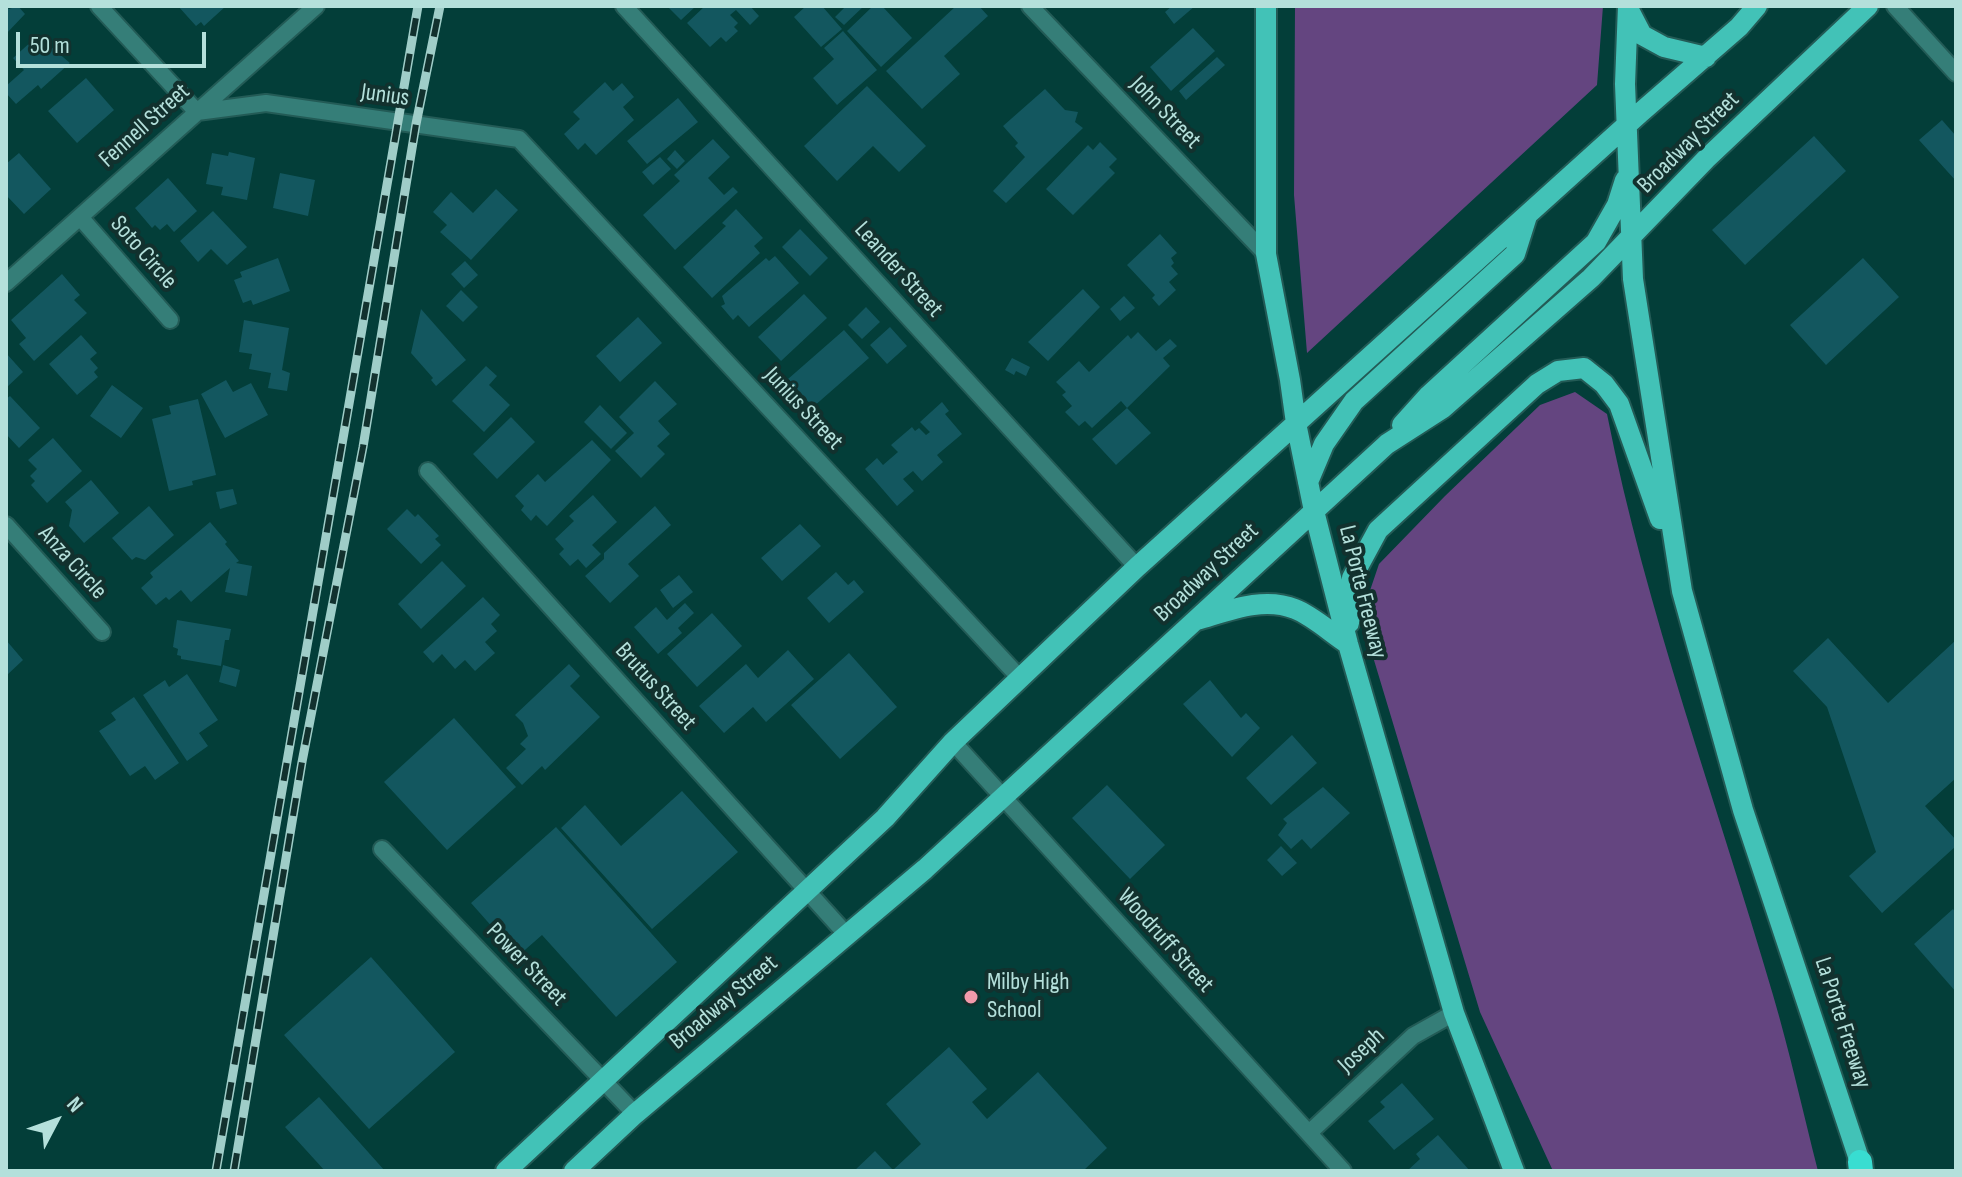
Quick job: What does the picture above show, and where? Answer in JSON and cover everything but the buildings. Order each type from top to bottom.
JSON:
[{"type":"main road","name":"La Porte Freeway","points":[[1266,6],[1266,254],[1314,511],[1348,644],[1454,1013],[1514,1171]]},
{"type":"main road","name":"Broadway Street","points":[[506,1171],[885,818],[953,742],[1137,567],[1706,57],[1757,6]]},
{"type":"main road","name":"Broadway Street","points":[[574,1171],[635,1114],[925,869],[1387,444],[1443,408],[1591,278],[1706,159],[1868,6]]},
{"type":"main road","name":"La Porte Freeway","points":[[1628,8],[1625,84],[1632,265],[1637,316],[1682,591],[1743,810],[1861,1167]]},
{"type":"main road","points":[[1628,8],[1642,35],[1664,47],[1706,57]]},
{"type":"main road","points":[[1387,444],[1429,395],[1596,242],[1617,205],[1629,167]]},
{"type":"main road","points":[[1308,482],[1324,444],[1354,401],[1515,254],[1527,216]]},
{"type":"main road","points":[[1348,644],[1352,578],[1378,530],[1537,384],[1558,371],[1584,368],[1604,384],[1619,404],[1651,489],[1682,591]]},
{"type":"main road","points":[[1192,621],[1251,605],[1277,605],[1296,609],[1348,644]]},
{"type":"street","points":[[99,6],[197,112]]},
{"type":"street","name":"Fennell Street","points":[[6,283],[316,6]]},
{"type":"street","name":"Leander Street","points":[[624,6],[1137,567]]},
{"type":"street","name":"John Street","points":[[1030,6],[1266,254]]},
{"type":"street","points":[[1895,6],[1956,73]]},
{"type":"street","name":"Junius","points":[[197,112],[266,103],[519,139],[552,174]]},
{"type":"street","name":"Junius Street","points":[[552,174],[1019,677]]},
{"type":"street","name":"Soto Circle","points":[[80,217],[170,320]]},
{"type":"street","name":"Brutus Street","points":[[428,471],[846,934]]},
{"type":"street","name":"Anza Circle","points":[[6,525],[102,632]]},
{"type":"street","name":"Woodruff Street","points":[[953,742],[1343,1171]]},
{"type":"street","name":"Power Street","points":[[382,849],[635,1114]]},
{"type":"street","name":"Joseph","points":[[1309,1133],[1413,1036],[1454,1013]]},
{"type":"shaded area","points":[[1295,6],[1603,6],[1597,85],[1307,353],[1294,195]]},
{"type":"shaded area","points":[[1575,392],[1607,414],[1623,488],[1662,634],[1773,995],[1818,1171],[1553,1171],[1480,1012],[1361,617],[1379,564],[1540,405]]},
{"type":"railway","points":[[216,1171],[418,6]]},
{"type":"railway","points":[[234,1171],[302,762],[363,447],[416,124],[440,6]]},
{"type":"place","name":"Milby High School","points":[[971,997]]}]
